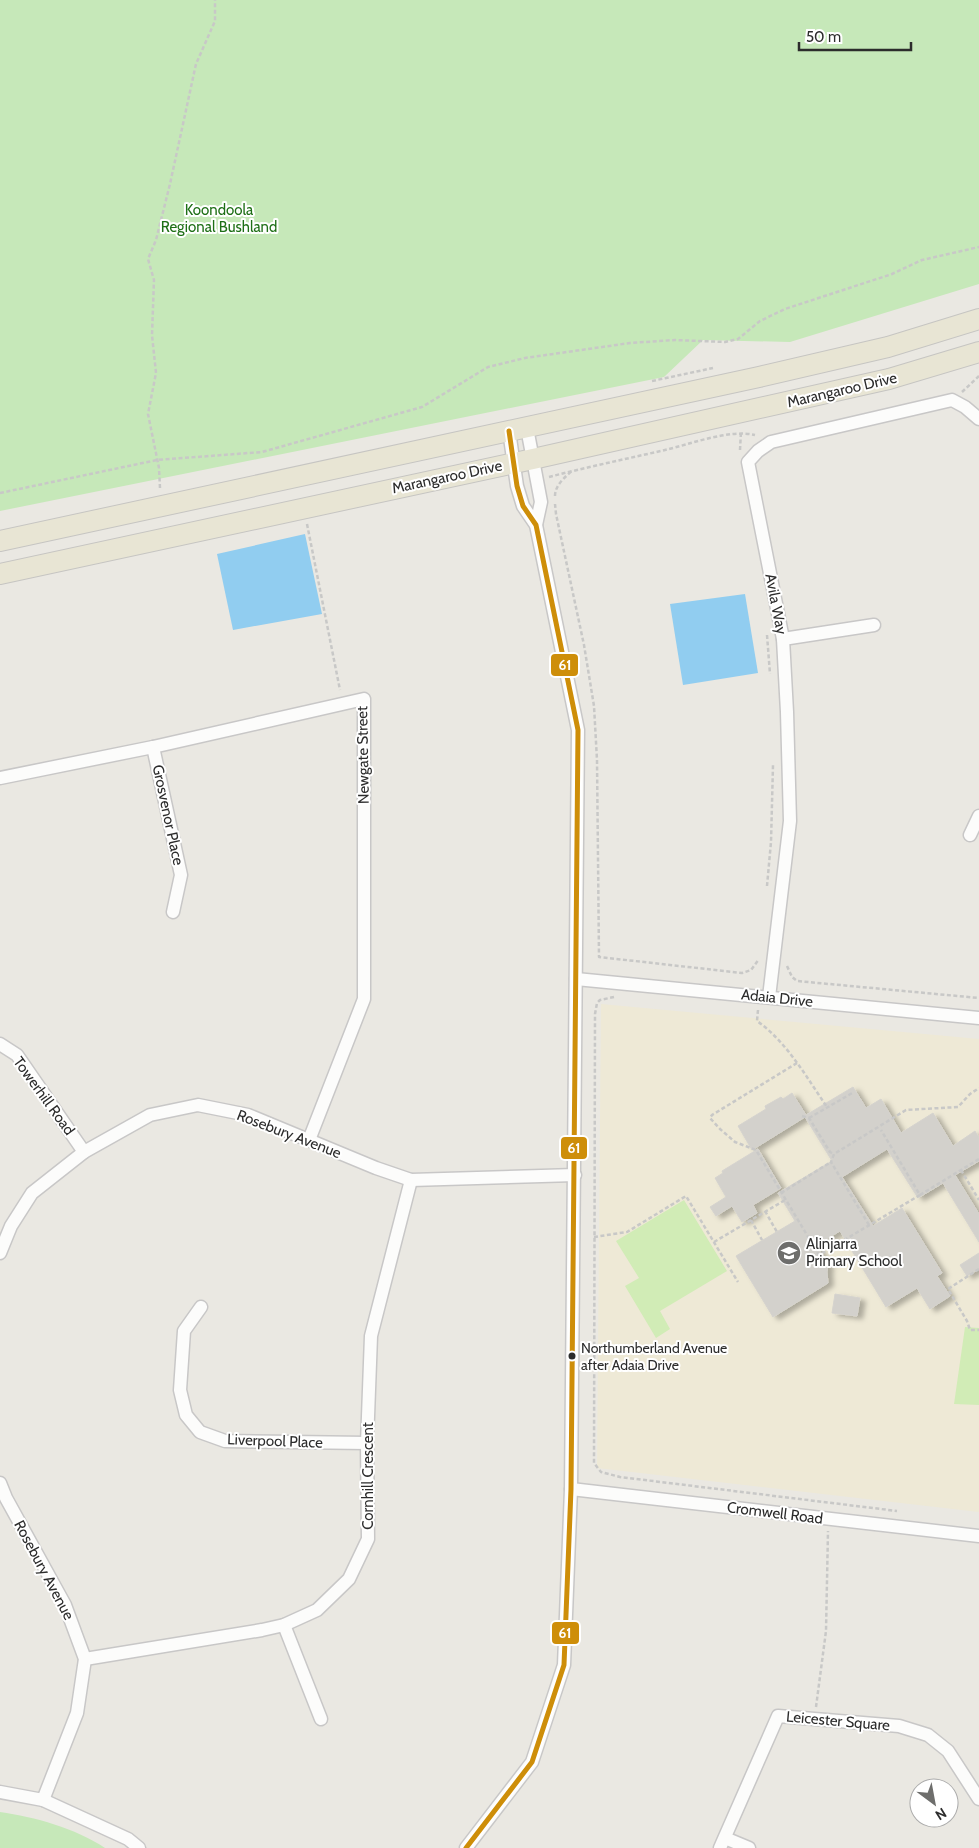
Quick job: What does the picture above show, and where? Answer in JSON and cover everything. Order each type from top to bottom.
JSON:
[{"type":"main road","name":"Marangaroo Drive","points":[[0,541],[832,361],[888,347],[979,319]]},
{"type":"main road","name":"Marangaroo Drive","points":[[0,574],[889,380],[979,352]]},
{"type":"street","name":"Avila Way","points":[[769,997],[790,821],[783,640],[748,462],[758,450],[771,442],[952,400],[956,402]]},
{"type":"street","points":[[956,402],[979,418]]},
{"type":"street","points":[[518,430],[523,461],[517,486],[522,506],[536,525]]},
{"type":"street","points":[[466,1848],[532,1762],[564,1665],[571,1489],[578,730],[536,525],[541,502],[537,481],[523,461],[518,430]]},
{"type":"street","points":[[783,640],[874,625]]},
{"type":"street","name":"Newgate Street","points":[[0,778],[153,747],[364,699],[364,999],[308,1140]]},
{"type":"street","name":"Grosvenor Place","points":[[153,747],[181,875],[173,912]]},
{"type":"street","points":[[970,835],[979,816]]},
{"type":"street","name":"Adaia Drive","points":[[576,979],[979,1018]]},
{"type":"street","name":"Towerhill Road","points":[[0,1044],[17,1055],[84,1152]]},
{"type":"street","name":"Rosebury Avenue","points":[[0,1253],[11,1226],[32,1193],[84,1152],[150,1115],[198,1105],[248,1115],[376,1168],[410,1180],[575,1175]]},
{"type":"street","name":"Cornhill Crescent","points":[[85,1659],[262,1630],[284,1624],[317,1610],[349,1579],[368,1539],[367,1443],[371,1336],[410,1180]]},
{"type":"street","name":"Liverpool Place","points":[[201,1307],[184,1331],[180,1390],[186,1415],[200,1432],[225,1441],[367,1443]]},
{"type":"street","name":"Rosebury Avenue","points":[[0,1484],[3,1500],[65,1605],[85,1659],[77,1713],[43,1800]]},
{"type":"street","name":"Cromwell Road","points":[[571,1489],[979,1536]]},
{"type":"street","points":[[284,1624],[321,1719]]},
{"type":"street","name":"Leicester Square","points":[[722,1843],[778,1716],[899,1726],[928,1735],[948,1751],[979,1799]]},
{"type":"street","points":[[0,1792],[43,1800],[128,1839],[139,1848]]},
{"type":"street","points":[[722,1843],[749,1848]]},
{"type":"path","points":[[163,507],[157,460],[148,414],[156,373],[152,335],[154,280],[148,259],[156,240],[168,194],[196,64],[215,21],[215,0]]},
{"type":"path","points":[[0,493],[157,460],[262,452],[422,407],[488,367],[525,358],[630,343],[676,340],[725,342],[738,339],[760,321],[785,309],[892,274],[922,260],[979,246]]},
{"type":"path","points":[[956,402],[965,388],[979,376]]},
{"type":"path","points":[[737,414],[741,434],[740,452]]},
{"type":"path","points":[[537,481],[573,470],[716,438],[747,433],[779,440]]},
{"type":"path","points":[[573,470],[562,480],[555,491],[556,514],[584,645],[594,706],[597,760],[599,957],[742,973],[751,970],[760,959]]},
{"type":"path","points":[[304,508],[343,704]]},
{"type":"path","points":[[767,633],[770,679]]},
{"type":"path","points":[[766,891],[771,842],[773,764]]},
{"type":"path","points":[[786,963],[791,975],[797,981],[979,998]]},
{"type":"path","points":[[617,997],[600,1000],[595,1014],[594,1463],[601,1472],[620,1477],[899,1512]]},
{"type":"path","points":[[752,1009],[758,1010],[757,1021],[773,1034],[827,1108]]},
{"type":"path","points":[[796,1063],[710,1118],[735,1142],[756,1150],[819,1255],[979,1159]]},
{"type":"path","points":[[781,1193],[831,1162],[834,1154],[906,1110],[958,1107],[970,1094],[979,1088]]},
{"type":"path","points":[[809,1118],[854,1092]]},
{"type":"path","points":[[802,1116],[809,1118],[830,1152],[834,1154]]},
{"type":"path","points":[[881,1130],[920,1195]]},
{"type":"path","points":[[831,1162],[869,1225]]},
{"type":"path","points":[[961,1170],[979,1200]]},
{"type":"path","points":[[594,1237],[627,1232],[686,1196],[738,1282]]},
{"type":"path","points":[[714,1242],[785,1200]]},
{"type":"path","points":[[765,1212],[777,1232]]},
{"type":"path","points":[[751,1220],[762,1240]]},
{"type":"path","points":[[979,1269],[948,1289],[968,1320],[970,1330],[979,1330]]},
{"type":"path","points":[[814,1719],[826,1631],[829,1519]]},
{"type":"shaded area","name":"Alinjarra Primary School","points":[[601,1004],[979,1039],[979,1512],[597,1468]]},
{"type":"green space","name":"Koondoola Regional Bushland","points":[[0,0],[979,0],[979,284],[790,342],[703,340],[664,377],[0,511]]},
{"type":"green space","points":[[684,1200],[727,1271],[660,1311],[670,1329],[656,1338],[625,1286],[639,1278],[616,1241]]},
{"type":"green space","points":[[965,1327],[979,1328],[979,1405],[954,1404]]},
{"type":"green space","points":[[0,1812],[54,1824],[81,1835],[105,1848],[0,1848]]},
{"type":"water","points":[[305,534],[322,614],[233,630],[217,554]]},
{"type":"water","points":[[745,594],[758,673],[683,685],[670,604]]},
{"type":"building","points":[[853,1087],[866,1108],[881,1099],[901,1133],[933,1113],[953,1146],[975,1131],[979,1138],[979,1161],[955,1175],[979,1214],[979,1242],[943,1183],[918,1198],[887,1149],[842,1177],[873,1226],[902,1208],[942,1273],[937,1276],[950,1296],[930,1309],[917,1288],[886,1307],[840,1231],[816,1245],[828,1265],[828,1283],[773,1317],[736,1256],[795,1221],[778,1193],[832,1161],[805,1117],[752,1150],[738,1126],[766,1109],[765,1106],[781,1097],[783,1099],[792,1093],[806,1115]]},
{"type":"building","points":[[758,1149],[781,1188],[753,1205],[757,1213],[742,1222],[732,1206],[716,1216],[710,1207],[726,1197],[715,1178],[723,1173],[722,1171]]},
{"type":"building","points":[[979,1253],[979,1269],[967,1276],[960,1265]]},
{"type":"building","points":[[835,1294],[860,1298],[857,1316],[832,1313]]},
{"type":"transit line","name":"61","points":[[466,1848],[532,1762],[564,1665],[571,1489],[578,730],[536,525],[523,506],[517,486],[509,431]]},
{"type":"place","name":"Alinjarra Primary School","points":[[789,1253]]},
{"type":"place","name":"Northumberland Avenue after Adaia Drive","points":[[572,1356]]}]
